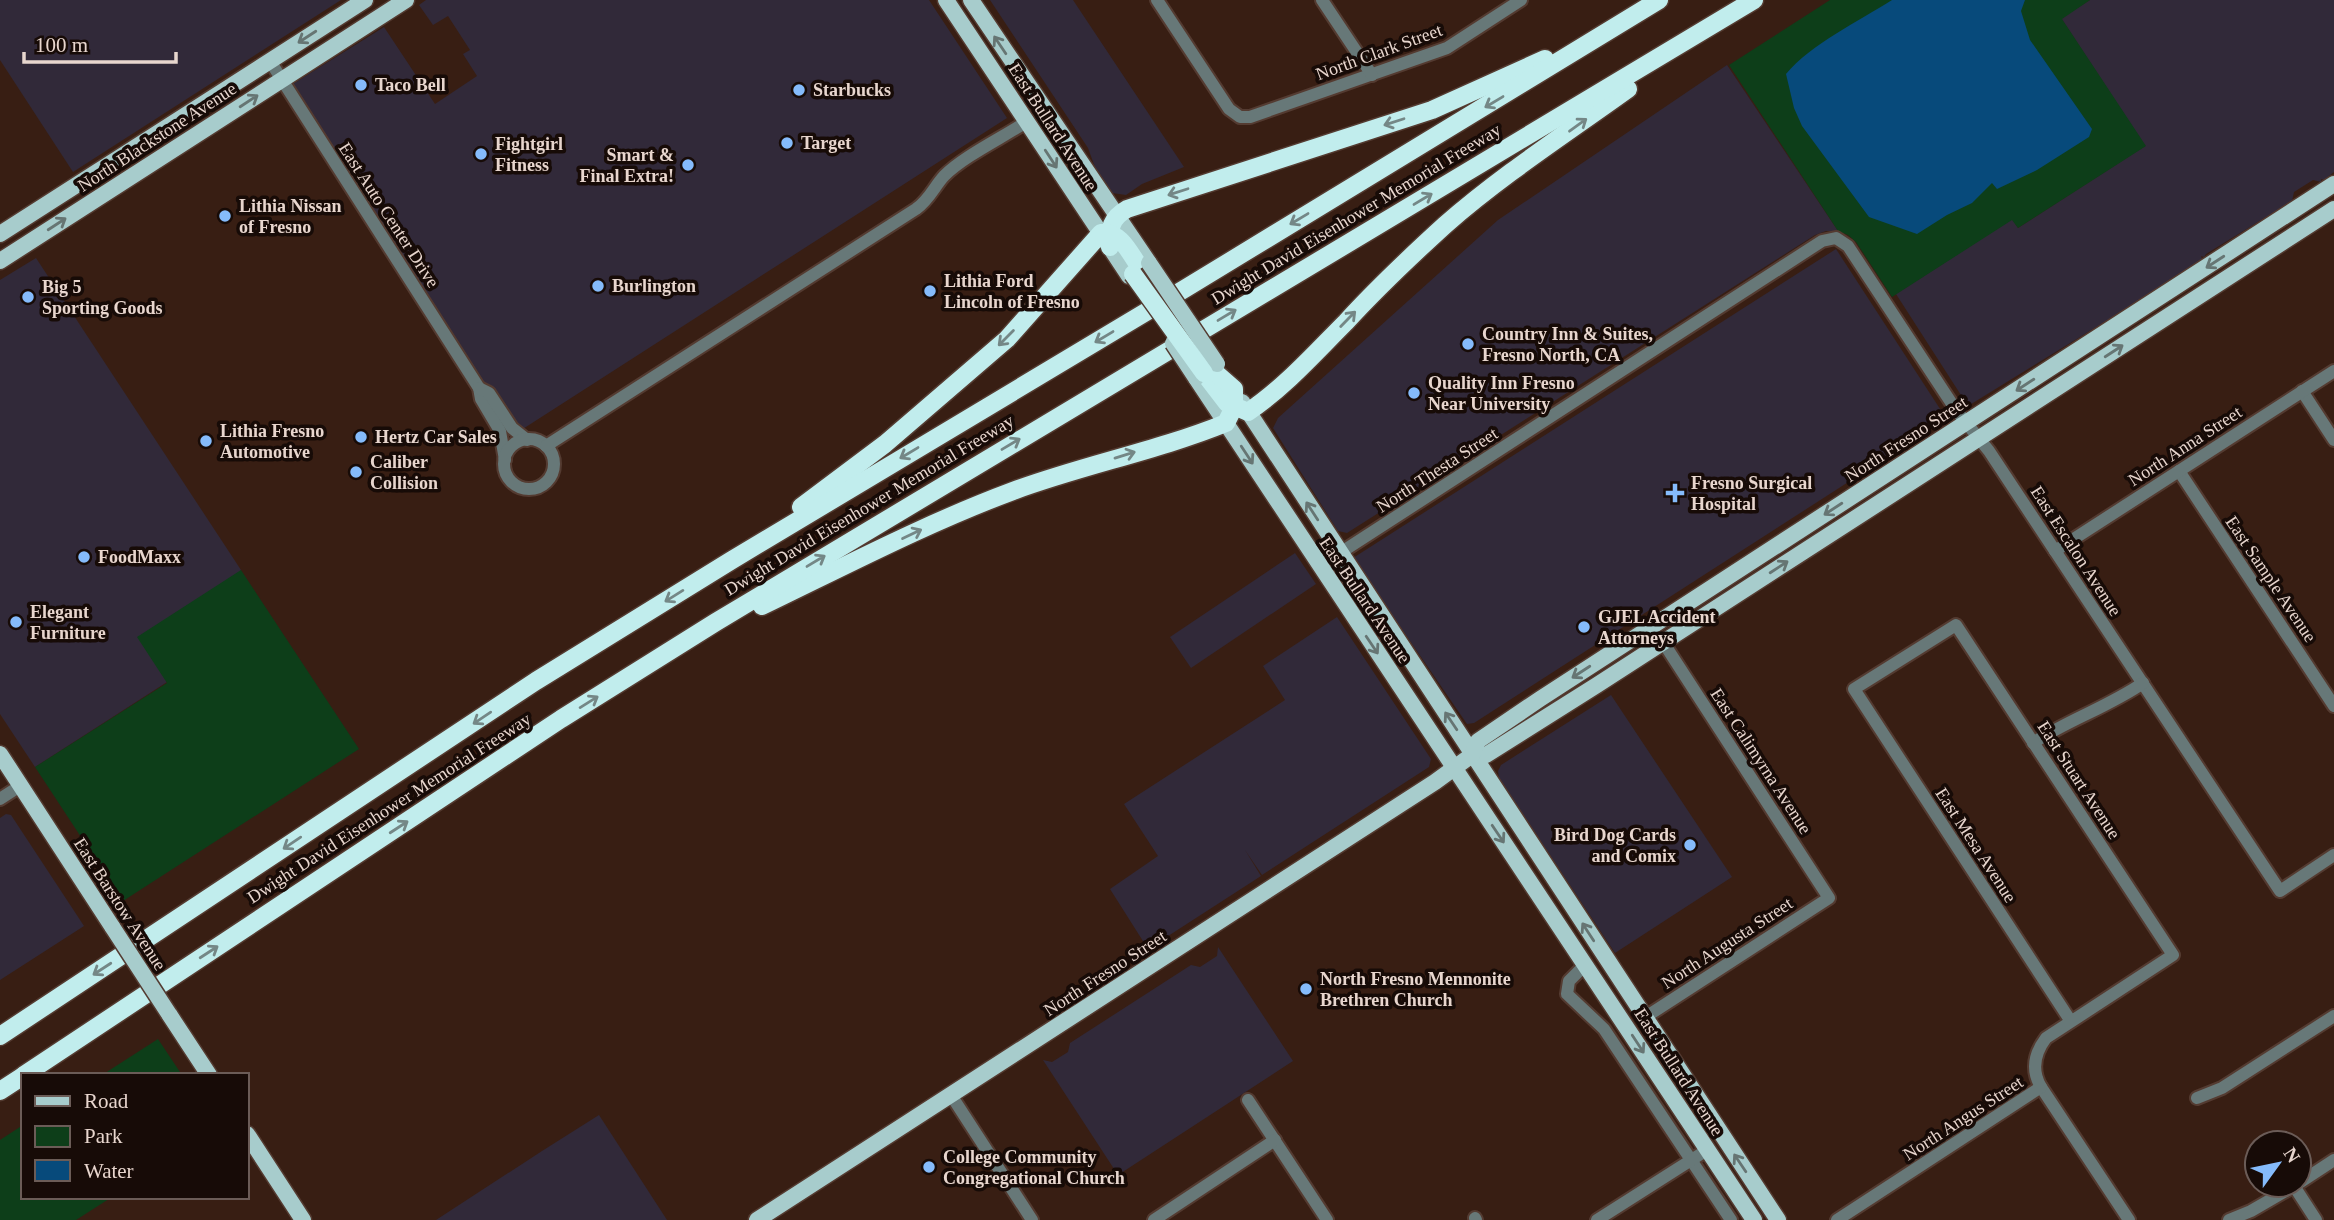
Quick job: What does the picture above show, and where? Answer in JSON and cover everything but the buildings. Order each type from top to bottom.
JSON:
[{"type":"highway","name":"Dwight David Eisenhower Memorial Freeway","points":[[0,1037],[536,681],[732,559],[1659,0]]},
{"type":"highway","name":"Dwight David Eisenhower Memorial Freeway","points":[[27,1073],[561,719],[716,622],[1754,0]]},
{"type":"highway","points":[[716,622],[746,614],[974,506],[1236,408],[1263,402],[1446,225],[1501,180],[1728,17]]},
{"type":"highway","points":[[1109,243],[1112,222],[1116,215],[1127,209],[1432,110],[1615,28]]},
{"type":"highway","points":[[732,559],[885,444],[1006,339],[1109,243],[1120,239],[1138,271],[1236,408]]},
{"type":"highway","points":[[1109,243],[1138,271]]},
{"type":"highway","name":"Dwight David Eisenhower Memorial Freeway","points":[[0,1091],[21,1077]]},
{"type":"main road","name":"North Blackstone Avenue","points":[[0,234],[365,0]]},
{"type":"main road","name":"North Blackstone Avenue","points":[[0,261],[406,0]]},
{"type":"main road","name":"East Bullard Avenue","points":[[946,0],[1109,243]]},
{"type":"main road","name":"East Bullard Avenue","points":[[971,0],[1116,215],[1138,271]]},
{"type":"main road","name":"North Fresno Street","points":[[757,1220],[1454,768],[1472,755],[1478,741],[2334,184]]},
{"type":"main road","points":[[2224,280],[2230,268],[2244,257],[2303,219],[2310,210],[2314,197]]},
{"type":"main road","name":"North Fresno Street","points":[[1472,755],[1486,755],[2334,209]]},
{"type":"main road","name":"East Bullard Avenue","points":[[1207,371],[1340,553],[1778,1220]]},
{"type":"main road","name":"East Bullard Avenue","points":[[1236,408],[1454,768],[1754,1220]]},
{"type":"main road","points":[[1663,642],[1664,632],[1740,579],[1745,573],[1744,567]]},
{"type":"main road","name":"East Barstow Avenue","points":[[0,754],[208,1073]]},
{"type":"main road","points":[[1586,965],[1599,969],[1632,1017],[1637,1020],[1644,1018]]},
{"type":"main road","points":[[248,1136],[303,1220]]},
{"type":"street","name":"North Clark Street","points":[[1157,0],[1229,109],[1240,117],[1250,117],[1447,48],[1512,2]]},
{"type":"street","points":[[1322,0],[1372,75]]},
{"type":"street","name":"East Auto Center Drive","points":[[270,61],[479,388],[481,399],[500,431],[505,460]]},
{"type":"street","points":[[546,446],[916,209],[931,196],[939,182],[952,169],[1026,122]]},
{"type":"street","name":"East Escalon Avenue","points":[[1836,238],[1848,246],[1966,423],[1979,438],[2280,891],[2334,855]]},
{"type":"street","name":"North Thesta Street","points":[[1340,553],[1822,241],[1836,238]]},
{"type":"street","name":"North Anna Street","points":[[2055,551],[2334,371]]},
{"type":"street","name":"East Auto Center Drive","points":[[479,388],[489,393],[512,428],[527,440]]},
{"type":"street","points":[[2302,391],[2334,440]]},
{"type":"street","points":[[536,440],[546,446],[552,456],[553,471],[545,484],[538,488],[516,485],[506,473],[505,460],[514,445],[536,440]]},
{"type":"street","name":"East Sample Avenue","points":[[2179,471],[2334,706]]},
{"type":"street","name":"East Stuart Avenue","points":[[1854,689],[1956,625],[2173,955]]},
{"type":"street","name":"East Calimyrna Avenue","points":[[1663,642],[1829,898]]},
{"type":"street","points":[[2033,743],[2060,726],[2107,705],[2143,684]]},
{"type":"street","name":"East Mesa Avenue","points":[[1854,689],[2070,1020]]},
{"type":"street","points":[[0,799],[20,786]]},
{"type":"street","name":"North Augusta Street","points":[[1644,1018],[1829,898]]},
{"type":"street","name":"North Angus Street","points":[[1838,1220],[2041,1087],[2035,1073],[2035,1064],[2040,1045],[2046,1038],[2173,955]]},
{"type":"street","points":[[1586,965],[1569,981],[1567,994],[1604,1029],[1731,1220]]},
{"type":"street","points":[[2197,1098],[2221,1088],[2334,1016]]},
{"type":"street","points":[[2041,1087],[2129,1220]]},
{"type":"street","points":[[951,1095],[1032,1220]]},
{"type":"street","points":[[1248,1100],[1327,1220]]},
{"type":"street","points":[[1154,1220],[1275,1140]]},
{"type":"street","points":[[1597,1220],[1707,1150]]},
{"type":"street","points":[[2313,1174],[2334,1160]]},
{"type":"street","points":[[2229,1220],[2269,1199]]},
{"type":"street","points":[[2304,1199],[2316,1220]]},
{"type":"shaded area","points":[[0,0],[341,0],[73,172],[0,60]]},
{"type":"shaded area","points":[[426,0],[929,0],[1007,118],[515,434],[288,87],[384,27],[435,104],[477,76],[463,54],[470,50],[448,16],[433,25],[419,5]]},
{"type":"shaded area","points":[[990,0],[1073,0],[1184,167],[1142,184],[1126,195],[1112,193],[1096,170],[1088,148]]},
{"type":"shaded area","points":[[2090,0],[2334,0],[2334,172],[2324,180],[2321,179],[2321,182],[2313,180],[2294,192],[2292,201],[2204,257],[2201,256],[2202,259],[2106,321],[1968,406],[1896,294],[2012,219],[2018,228],[2145,146],[2061,18]]},
{"type":"shaded area","points":[[1727,65],[1838,231],[1815,235],[1347,533],[1338,531],[1273,428],[1278,418],[1498,220]]},
{"type":"shaded area","points":[[1836,249],[1944,415],[1940,423],[1474,723],[1467,724],[1353,558]]},
{"type":"shaded area","points":[[36,258],[241,570],[167,682],[35,767],[0,714],[0,280]]},
{"type":"shaded area","points":[[1295,553],[1316,584],[1191,668],[1170,637]]},
{"type":"shaded area","points":[[1337,617],[1431,759],[1429,767],[1262,875],[1245,850],[1261,876],[1148,949],[1110,889],[1158,856],[1124,804],[1285,700],[1263,666]]},
{"type":"shaded area","points":[[1611,695],[1732,877],[1615,953],[1499,778],[1498,771],[1501,765]]},
{"type":"shaded area","points":[[6,814],[11,815],[84,926],[0,980],[0,818]]},
{"type":"shaded area","points":[[1218,947],[1293,1061],[1118,1175],[1043,1060],[1052,1062],[1068,1052],[1070,1043],[1191,965],[1200,967],[1217,956]]},
{"type":"shaded area","points":[[599,1115],[667,1220],[436,1220],[542,1151]]},
{"type":"green space","points":[[1830,0],[2090,0],[2062,19],[2146,146],[2018,228],[2012,220],[1892,297],[1856,242],[1838,231],[1729,65]]},
{"type":"green space","points":[[241,570],[359,749],[123,901],[35,767],[167,683],[137,637]]},
{"type":"green space","points":[[158,1039],[181,1073],[105,1073]]},
{"type":"green space","points":[[21,1126],[21,1199],[109,1199],[76,1220],[0,1220],[0,1140]]},
{"type":"water","points":[[1892,0],[2025,0],[2021,11],[2030,40],[2092,129],[2089,137],[2037,170],[1997,189],[1992,183],[1972,203],[1917,234],[1869,217],[1802,126],[1794,108],[1786,74],[1822,43]]},
{"type":"place","name":"Taco Bell","points":[[361,85]]},
{"type":"place","name":"Starbucks","points":[[799,90]]},
{"type":"place","name":"Target","points":[[787,143]]},
{"type":"place","name":"Fightgirl Fitness","points":[[481,154]]},
{"type":"place","name":"Smart & Final Extra!","points":[[688,165]]},
{"type":"place","name":"Lithia Nissan of Fresno","points":[[225,216]]},
{"type":"place","name":"Burlington","points":[[598,286]]},
{"type":"place","name":"Lithia Ford Lincoln of Fresno","points":[[930,291]]},
{"type":"place","name":"Big 5 Sporting Goods","points":[[28,297]]},
{"type":"place","name":"Country Inn & Suites, Fresno North, CA","points":[[1468,344]]},
{"type":"place","name":"Quality Inn Fresno Near University","points":[[1414,393]]},
{"type":"place","name":"Hertz Car Sales","points":[[361,437]]},
{"type":"place","name":"Lithia Fresno Automotive","points":[[206,441]]},
{"type":"place","name":"Caliber Collision","points":[[356,472]]},
{"type":"place","name":"Fresno Surgical Hospital","points":[[1675,493]]},
{"type":"place","name":"FoodMaxx","points":[[84,557]]},
{"type":"place","name":"Elegant Furniture","points":[[16,622]]},
{"type":"place","name":"GJEL Accident Attorneys","points":[[1584,627]]},
{"type":"place","name":"Bird Dog Cards and Comix","points":[[1690,845]]},
{"type":"place","name":"North Fresno Mennonite Brethren Church","points":[[1306,989]]},
{"type":"place","name":"College Community Congregational Church","points":[[929,1167]]}]
